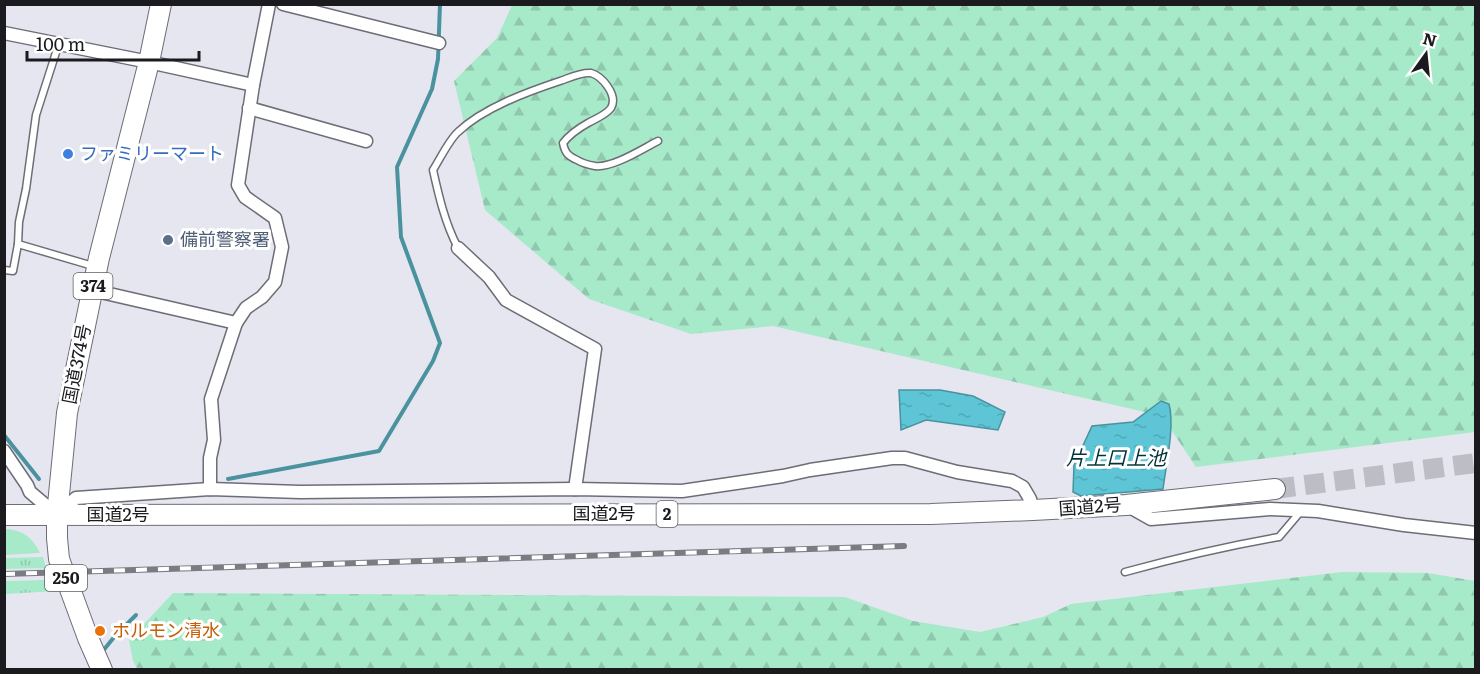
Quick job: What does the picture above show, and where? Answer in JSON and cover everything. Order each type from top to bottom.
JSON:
[{"type":"highway","name":"国道374号","points":[[57,515],[67,413],[92,290],[161,4]]},
{"type":"highway","name":"国道2号","points":[[4,515],[871,514],[1126,505],[1275,489]]},
{"type":"highway","name":"250","points":[[57,515],[59,559],[101,668]]},
{"type":"street","points":[[210,489],[210,458],[214,440],[211,399],[236,323],[246,308],[262,297],[275,282],[282,247],[275,218],[245,197],[238,185],[249,108],[269,4]]},
{"type":"street","points":[[283,4],[439,43]]},
{"type":"street","points":[[4,33],[253,85]]},
{"type":"street","points":[[249,108],[366,141]]},
{"type":"street","points":[[458,248],[489,277],[506,300],[595,349],[575,489]]},
{"type":"street","points":[[92,290],[236,323]]},
{"type":"street","points":[[4,451],[30,492],[57,515],[76,498],[210,489],[300,492],[575,489],[682,491],[881,458],[905,458],[957,472],[1012,481],[1023,487],[1033,510]]},
{"type":"street","points":[[1126,505],[1151,519],[1270,509],[1302,510],[1476,533]]},
{"type":"lane","points":[[4,270],[13,271],[36,115],[59,43]]},
{"type":"lane","points":[[458,248],[448,229],[433,170],[456,133],[474,119],[531,91],[588,73],[598,76],[606,84],[612,94],[613,106],[609,111],[569,136],[563,143],[568,156],[580,162],[603,166],[623,160],[658,141]]},
{"type":"lane","points":[[18,244],[97,267]]},
{"type":"lane","points":[[1125,572],[1188,555],[1280,537],[1302,510]]},
{"type":"green space","points":[[512,5],[1475,5],[1475,432],[1196,467],[1162,416],[773,326],[691,334],[589,299],[485,210],[454,81],[497,38]]},
{"type":"green space","points":[[5,529],[26,535],[40,553],[5,555]]},
{"type":"green space","points":[[43,557],[46,568],[5,569],[5,558]]},
{"type":"green space","points":[[1342,572],[1428,573],[1475,581],[1475,669],[138,670],[133,661],[129,640],[173,593],[845,597],[913,621],[980,632],[1043,617],[1071,604]]},
{"type":"green space","points":[[52,580],[57,591],[5,594],[5,581]]},
{"type":"water","points":[[899,390],[940,390],[973,396],[1005,412],[998,430],[926,420],[901,430]]},
{"type":"water","name":"片上口上池","points":[[1161,401],[1169,404],[1171,413],[1163,489],[1081,496],[1073,492],[1074,465],[1092,426],[1133,422]]},
{"type":"waterway","points":[[228,479],[379,451],[433,361],[440,343],[401,237],[397,167],[432,89],[438,59],[440,4]]},
{"type":"waterway","points":[[4,435],[39,479]]},
{"type":"waterway","points":[[102,652],[136,615]]},
{"type":"tunnel","points":[[1275,489],[1476,463]]},
{"type":"railway","points":[[4,574],[904,546]]},
{"type":"place","name":"ファミリーマート","points":[[68,154]]},
{"type":"place","name":"備前警察署","points":[[168,240]]},
{"type":"place","name":"ホルモン清水","points":[[100,631]]}]
